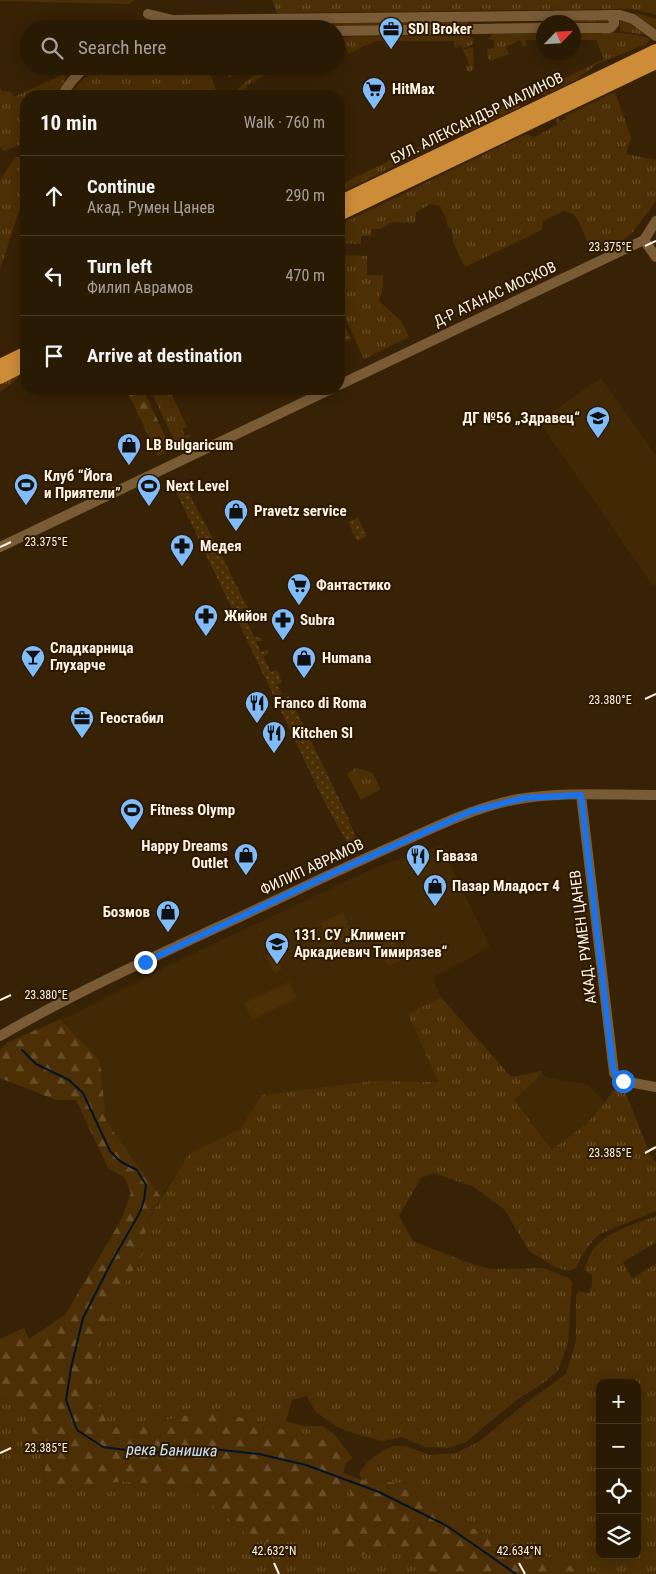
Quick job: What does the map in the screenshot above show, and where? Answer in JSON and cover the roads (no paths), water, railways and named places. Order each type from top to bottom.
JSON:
[{"type":"main road","name":"БУЛ. АЛЕКСАНДЪР МАЛИНОВ","points":[[345,199],[656,50]]},
{"type":"main road","name":"БУЛ. АЛЕКСАНДЪР МАЛИНОВ","points":[[345,212],[656,63]]},
{"type":"main road","points":[[0,365],[20,355]]},
{"type":"main road","points":[[0,378],[20,368]]},
{"type":"street","points":[[148,14],[162,20]]},
{"type":"street","points":[[581,28],[610,28],[614,24],[614,19],[609,15]]},
{"type":"street","points":[[345,21],[609,15],[629,17],[656,36]]},
{"type":"street","points":[[345,31],[536,28]]},
{"type":"street","points":[[66,90],[76,75]]},
{"type":"street","points":[[656,221],[644,240],[656,257]]},
{"type":"street","name":"Д-Р АТАНАС МОСКОВ","points":[[345,382],[644,240]]},
{"type":"street","points":[[0,548],[319,395]]},
{"type":"street","name":"ФИЛИП АВРАМОВ","points":[[0,1036],[48,1008],[333,873],[461,816],[512,800],[581,795],[656,795]]},
{"type":"street","name":"АКАД. РУМЕН ЦАНЕВ","points":[[581,795],[613,1068],[616,1076],[623,1081],[656,1087]]},
{"type":"waterway","name":"река Банишка","points":[[22,1050],[36,1064],[69,1080],[83,1093],[110,1151],[121,1162],[137,1170],[146,1185],[140,1212],[83,1318],[71,1368],[66,1400],[77,1430],[103,1447],[148,1453],[203,1448],[259,1454],[306,1465],[379,1492],[447,1526],[516,1574]]},
{"type":"place","name":"SDI Broker","points":[[391,50]]},
{"type":"place","name":"HitMax","points":[[374,110]]},
{"type":"place","name":"ДГ №56 „Здравец“","points":[[598,439]]},
{"type":"place","name":"LB Bulgaricum","points":[[129,466]]},
{"type":"place","name":"Клуб “Йога и Приятели”","points":[[26,506]]},
{"type":"place","name":"Next Level","points":[[149,507]]},
{"type":"place","name":"Pravetz service","points":[[236,532]]},
{"type":"place","name":"Медея","points":[[182,567]]},
{"type":"place","name":"Фантастико","points":[[299,606]]},
{"type":"place","name":"Жийон","points":[[206,637]]},
{"type":"place","name":"Subra","points":[[283,641]]},
{"type":"place","name":"Сладкарница Глухарче","points":[[33,678]]},
{"type":"place","name":"Humana","points":[[304,679]]},
{"type":"place","name":"Franco di Roma","points":[[257,724]]},
{"type":"place","name":"Геостабил","points":[[82,739]]},
{"type":"place","name":"Kitchen SI","points":[[274,754]]},
{"type":"place","name":"Fitness Olymp","points":[[132,831]]},
{"type":"place","name":"Happy Dreams Outlet","points":[[246,876]]},
{"type":"place","name":"Гаваза","points":[[418,877]]},
{"type":"place","name":"Пазар Младост 4","points":[[435,907]]},
{"type":"place","name":"Бозмов","points":[[168,933]]},
{"type":"place","name":"131. СУ „Климент Аркадиевич Тимирязев“","points":[[277,965]]}]
